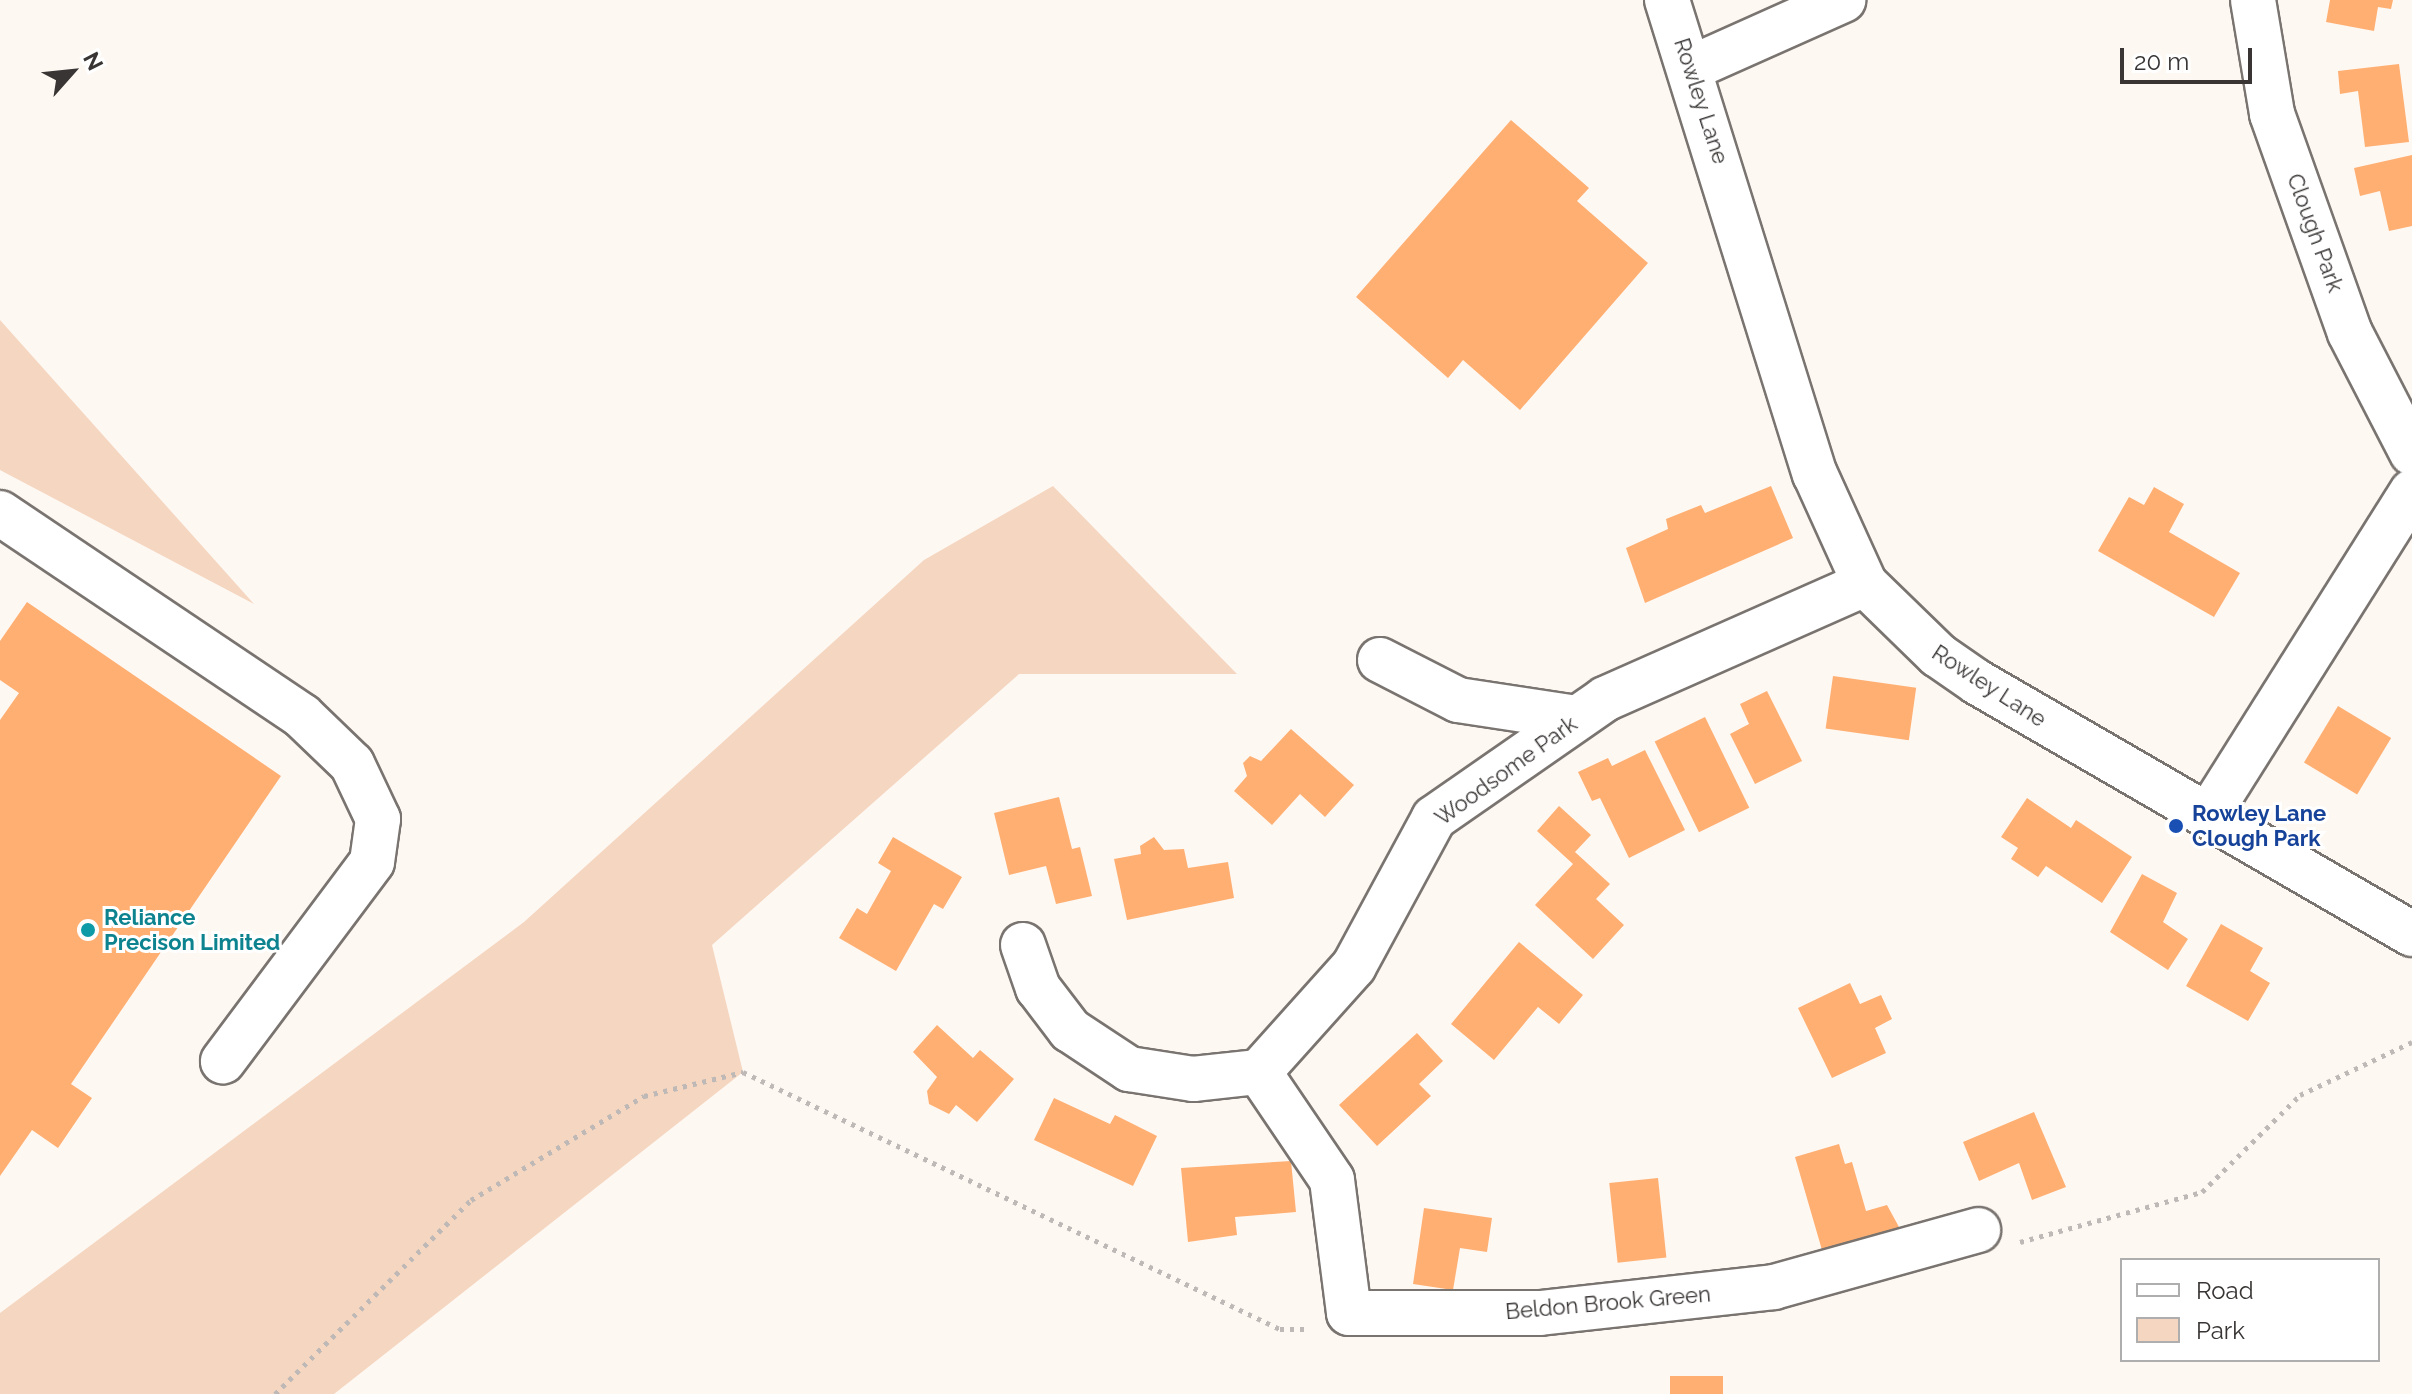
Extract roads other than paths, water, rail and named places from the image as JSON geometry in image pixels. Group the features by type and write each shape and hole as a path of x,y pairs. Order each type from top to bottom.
{"street":[{"name":"Rowley Lane","path":"1667,0 1691,68 1815,474 1865,584 1938,655 1977,682 2412,934"},
{"path":"1691,68 1843,0"},
{"name":"Clough Park","path":"2253,0 2272,114 2350,333 2412,453"},
{"path":"2209,814 2412,492"},
{"path":"0,513 302,716 352,764 378,819 372,862 223,1061"},
{"name":"Woodsome Park","path":"1259,1072 1354,966 1434,818 1605,699 1865,584"},
{"path":"1380,660 1458,700 1577,718"},
{"path":"1023,945 1038,988 1070,1030 1129,1069 1193,1079 1259,1072"},
{"name":"Beldon Brook Green","path":"1259,1072 1332,1180 1349,1313 1540,1313 1774,1287 1978,1230"}],"place":[{"name":"Rowley Lane Clough Park","path":"2176,826"},
{"name":"Reliance Precison Limited","path":"88,930"}]}
